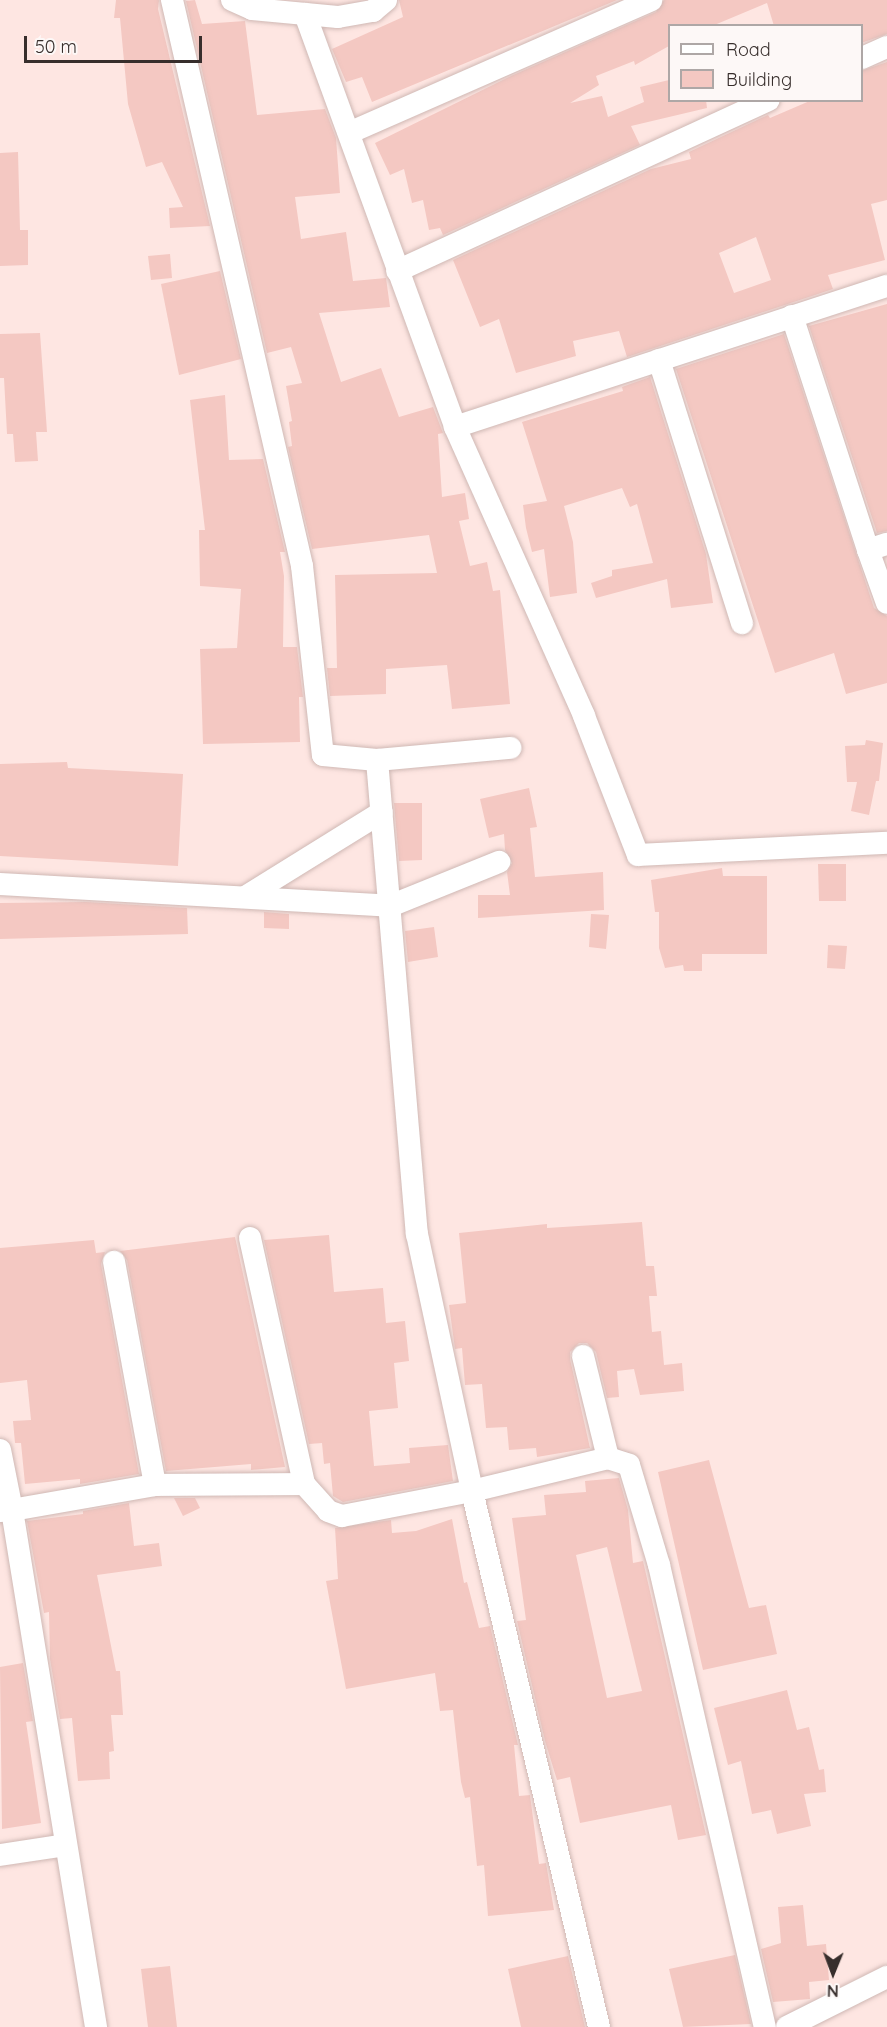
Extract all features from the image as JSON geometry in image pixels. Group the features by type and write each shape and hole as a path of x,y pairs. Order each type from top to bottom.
{"street":[{"path":"172,0 302,566 323,755 377,760 510,748"},
{"path":"351,132 651,0"},
{"path":"245,3 305,14 338,17 373,11 382,2"},
{"path":"305,14 351,132 397,271 455,427 584,716 638,855 887,843"},
{"path":"863,57 887,47"},
{"path":"397,271 765,102"},
{"path":"455,427 887,286"},
{"path":"792,316 878,547 887,603"},
{"path":"659,360 742,623"},
{"path":"377,760 417,1234 472,1491 599,2027"},
{"path":"243,898 382,812"},
{"path":"0,884 390,906 499,862"},
{"path":"250,1238 303,1484 328,1511 342,1516 472,1491 608,1458 629,1465 659,1565 765,2027"},
{"path":"114,1262 155,1485"},
{"path":"583,1356 608,1458"},
{"path":"0,1449 6,1510 96,2027"},
{"path":"6,1510 155,1485 303,1484"},
{"path":"0,1855 65,1845"},
{"path":"787,2027 887,1977"}],"building":[{"path":"116,0 159,0 158,9 210,226 170,228 169,208 183,207 162,162 146,167 128,104 120,18 114,18"},
{"path":"195,0 202,24 245,21 257,115 325,109 336,138 340,193 295,197 301,239 346,232 353,281 386,278 390,307 319,313 341,382 381,368 399,417 433,407 443,433 438,434 442,497 465,493 469,519 459,521 470,566 487,562 493,591 500,590 510,704 452,709 447,665 386,669 386,694 330,696 327,668 337,668 335,575 437,573 429,535 312,549 288,447 292,446 289,422 292,421 286,386 302,383 291,347 267,353 186,1"},
{"path":"399,0 617,0 372,102 362,77 346,82 332,49 403,17"},
{"path":"664,0 887,0 887,34 863,42 863,24 773,24 767,3 717,24 668,24 668,47 635,65 634,61 596,76 599,85 570,103 602,96 608,117 644,102 640,87 668,80 668,102 706,102 707,108 631,126 640,145 443,235 440,228 429,230 423,200 412,203 404,169 390,175 375,143 511,76 656,12"},
{"path":"887,62 887,200 871,204 885,260 828,275 833,289 627,357 619,331 573,341 576,356 516,373 499,319 480,327 453,260 651,169 691,159 689,152 768,115 770,118 807,102 863,102 863,70","holes":["756,237 771,280 734,293 719,253"]},
{"path":"18,152 20,230 28,230 28,265 0,266 0,153"},
{"path":"170,254 172,278 151,280 148,256"},
{"path":"220,271 241,359 179,375 161,284"},
{"path":"887,304 887,531 877,533 809,326"},
{"path":"40,333 47,432 36,432 38,461 15,462 13,434 7,434 4,378 0,378 0,334"},
{"path":"784,334 874,608 887,616 887,683 846,694 834,653 775,673 676,369"},
{"path":"650,377 706,554 713,603 671,608 667,579 596,598 591,583 612,576 612,570 653,563 637,504 630,507 622,488 564,506 573,542 577,593 550,597 544,549 532,552 526,528 523,505 547,501 522,422 623,391 622,387"},
{"path":"225,395 229,460 263,459 285,552 280,552 284,576 283,647 297,647 303,697 299,697 300,742 203,744 200,649 237,648 241,589 200,586 199,530 205,530 190,400"},
{"path":"866,740 883,743 879,781 876,781 869,815 851,811 857,782 847,782 845,746 865,745"},
{"path":"67,762 68,768 183,774 178,866 0,856 0,764"},
{"path":"529,788 537,827 530,828 535,877 603,872 604,910 478,918 478,895 510,895 507,872 512,863 505,850 504,834 489,838 480,799"},
{"path":"394,803 422,803 422,860 399,861"},
{"path":"818,864 846,864 846,901 819,901"},
{"path":"722,868 723,876 767,876 767,954 702,954 702,971 684,971 683,965 665,968 659,948 659,912 655,912 651,880"},
{"path":"86,902 187,908 188,934 0,939 0,903"},
{"path":"264,912 289,914 289,929 264,928"},
{"path":"591,914 609,915 606,949 589,947"},
{"path":"434,927 438,957 408,962 405,931"},
{"path":"828,945 847,946 845,969 827,968"},
{"path":"642,1222 646,1266 654,1266 657,1296 649,1296 652,1332 661,1331 664,1365 682,1363 684,1391 640,1395 634,1369 617,1371 619,1397 607,1398 596,1352 587,1343 579,1343 570,1352 570,1359 590,1448 537,1457 536,1448 509,1450 507,1427 486,1428 482,1384 465,1385 462,1348 455,1349 449,1305 466,1303 459,1233 547,1224 547,1228"},
{"path":"329,1235 334,1292 383,1288 386,1323 405,1321 409,1361 394,1363 398,1408 369,1411 374,1466 410,1463 409,1448 448,1445 453,1481 343,1502 333,1496 330,1463 324,1464 322,1443 309,1444 264,1240"},
{"path":"235,1237 285,1467 251,1470 251,1464 166,1471 127,1260 120,1251"},
{"path":"94,1240 96,1253 105,1252 101,1264 139,1474 80,1484 80,1479 25,1484 21,1443 15,1443 13,1421 31,1420 27,1380 0,1383 0,1248"},
{"path":"709,1460 749,1608 766,1605 777,1654 703,1670 658,1472"},
{"path":"619,1478 628,1510 633,1563 643,1561 706,1835 678,1840 671,1805 580,1823 570,1777 557,1780 545,1741 517,1621 526,1620 512,1518 546,1515 544,1495 586,1492 585,1481","holes":["607,1547 642,1691 607,1698 576,1555"]},
{"path":"174,1498 195,1498 200,1508 183,1516"},
{"path":"129,1503 134,1546 159,1543 162,1566 97,1575 116,1671 120,1671 123,1715 111,1715 114,1751 109,1752 110,1779 78,1781 72,1718 60,1719 50,1659 49,1612 44,1613 27,1521 83,1514 83,1511"},
{"path":"452,1519 464,1583 467,1582 479,1628 490,1626 518,1745 514,1745 519,1796 530,1795 539,1864 546,1863 554,1910 488,1916 484,1865 477,1866 470,1797 465,1798 461,1782 453,1710 440,1711 435,1673 346,1689 326,1581 338,1579 335,1528 391,1520 392,1533 416,1531"},
{"path":"23,1663 33,1721 26,1722 41,1823 2,1829 0,1667"},
{"path":"787,1690 797,1730 809,1727 819,1770 824,1769 826,1792 804,1794 811,1826 777,1834 771,1810 752,1814 741,1761 728,1765 714,1708"},
{"path":"803,1905 807,1946 826,1944 829,1980 809,1982 810,1999 773,2002 761,1949 781,1943 778,1907"},
{"path":"735,1955 751,2024 683,2027 669,1969"},
{"path":"568,1956 585,2027 521,2027 508,1969"},
{"path":"170,1966 177,2027 148,2027 141,1969"}]}
